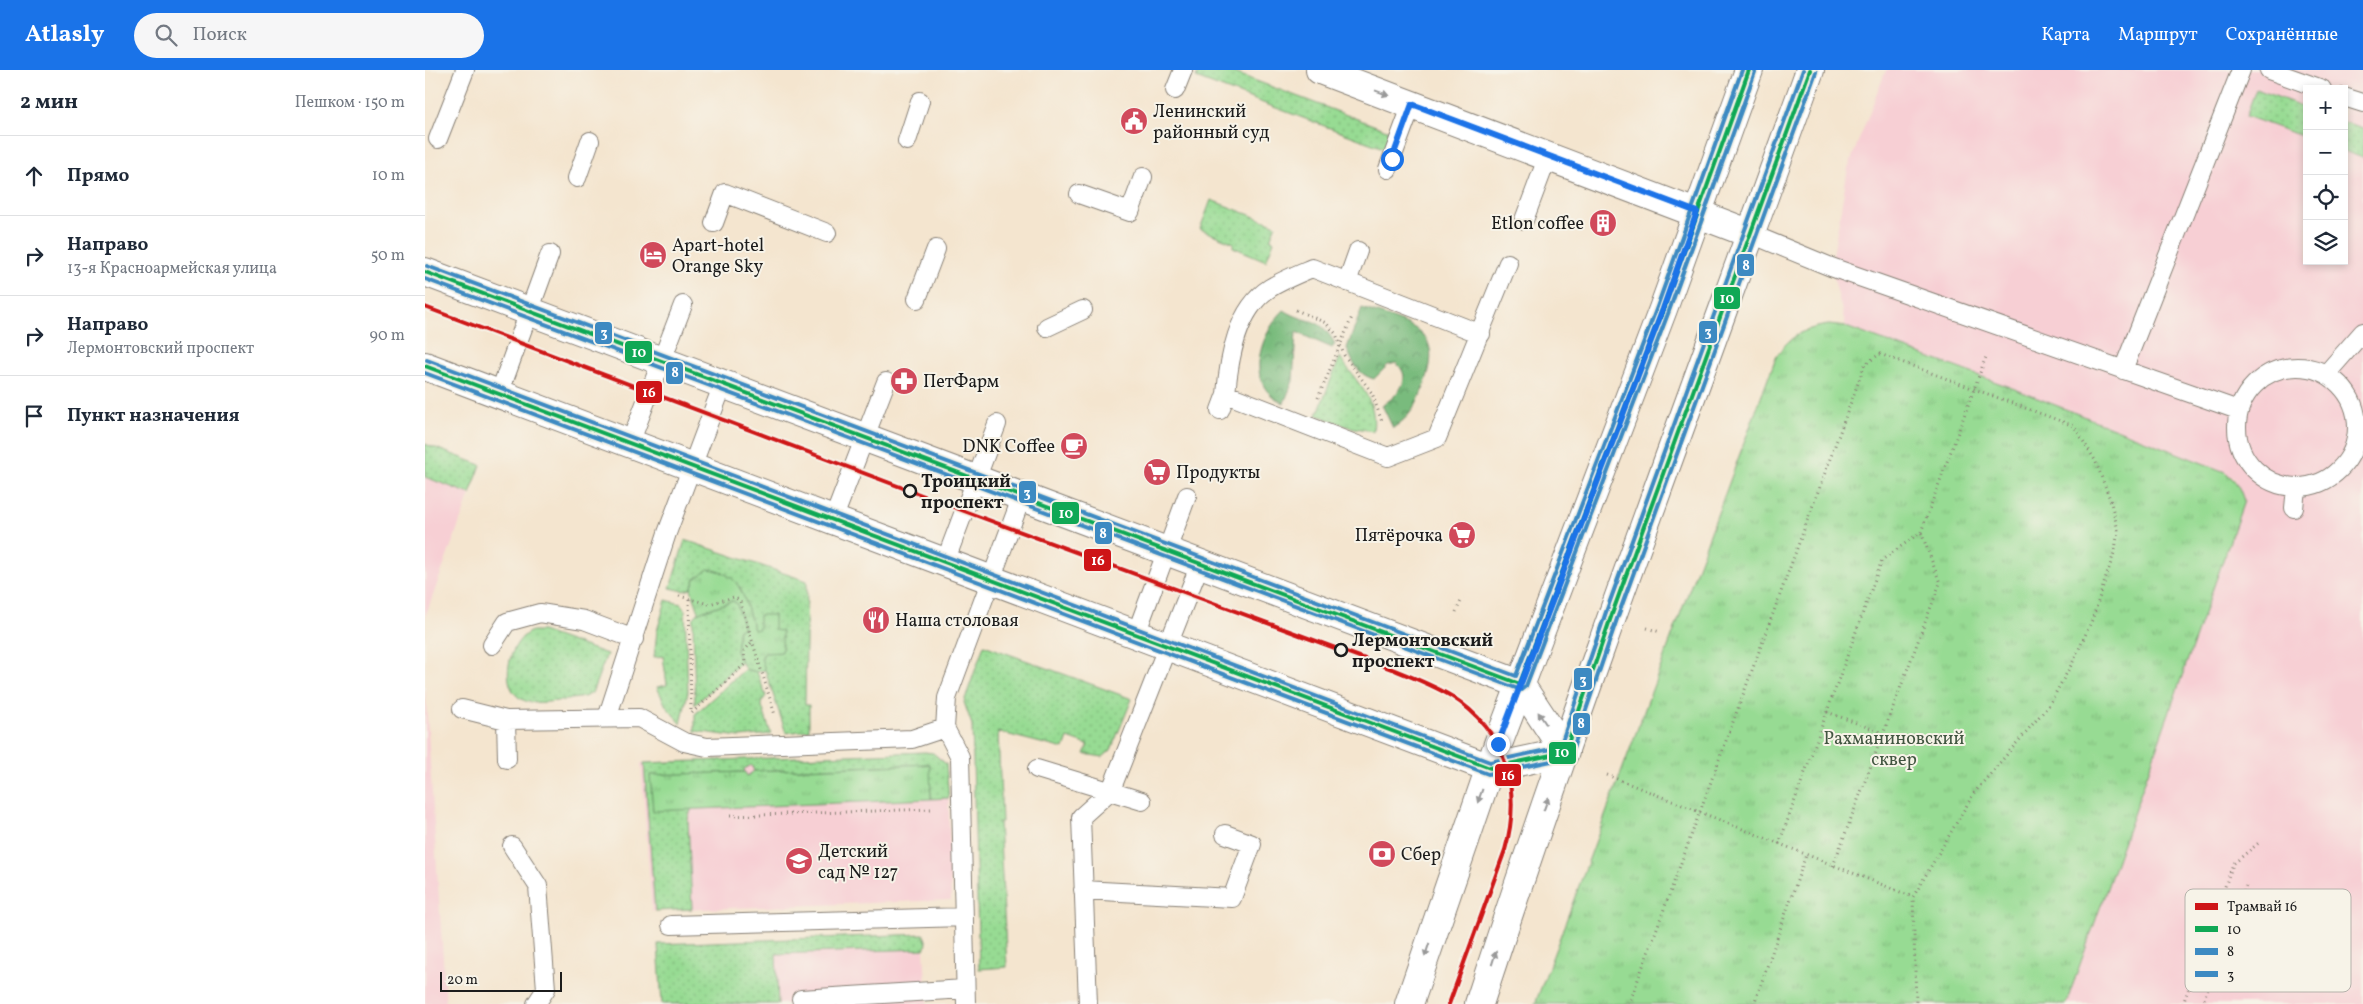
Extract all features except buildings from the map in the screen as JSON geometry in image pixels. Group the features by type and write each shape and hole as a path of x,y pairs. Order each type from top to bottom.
{"main road":[{"path":"1321,70 1751,234"},
{"path":"1409,1004 1520,684 1663,309 1749,70"},
{"path":"1479,1004 1529,851 1615,606 1810,70"},
{"path":"425,272 1520,684 1565,752"},
{"path":"425,366 1490,768 1565,752"}],"lane":[{"path":"438,139 465,70"},
{"path":"1175,90 1183,70"},
{"path":"2123,370 2241,70"},
{"path":"2269,70 2311,85"},
{"path":"2348,98 2363,103"},
{"path":"907,141 920,101"},
{"path":"1389,169 1412,104"},
{"path":"577,178 590,141"},
{"path":"1524,220 1547,156"},
{"path":"1079,194 1130,212 1143,177"},
{"path":"713,223 725,193 827,233"},
{"path":"1751,234 1831,268 2238,410"},
{"path":"917,299 936,249"},
{"path":"1347,282 1358,251"},
{"path":"499,394 550,254"},
{"path":"1481,334 1312,268 1269,288 1249,309 1229,358 1223,402 1306,426 1388,457 1437,438 1481,334 1508,263"},
{"path":"631,444 683,304"},
{"path":"1047,327 1083,310"},
{"path":"2326,374 2363,332"},
{"path":"2300,366 2326,374 2343,388 2354,407 2358,429 2358,453 2340,471 2320,483 2297,488 2269,481 2248,463 2237,438 2238,410 2251,386 2273,371 2300,366"},
{"path":"833,520 886,382"},
{"path":"607,718 691,467 723,384"},
{"path":"945,562 997,424"},
{"path":"2294,508 2297,488"},
{"path":"801,999 965,996 960,757 945,728 947,698 1022,496"},
{"path":"1136,634 1187,496"},
{"path":"1088,1004 1081,817 1111,790 1200,564"},
{"path":"492,645 507,622 540,613 584,620 634,639"},
{"path":"462,709 506,720 639,718 684,742 707,747 912,739 945,728"},
{"path":"506,720 507,759"},
{"path":"1037,769 1142,801"},
{"path":"1083,890 1232,898 1252,844 1225,834"},
{"path":"512,846 538,886 546,989 536,1004"},
{"path":"671,925 964,917"}],"path":[{"path":"1269,288 1289,306 1327,323 1336,334 1355,372 1372,393 1381,420 1388,457"},
{"path":"1306,426 1364,288"},
{"path":"1629,1004 1865,364 1880,354 2074,426 2095,460 2110,499 2119,530 2115,550 2092,620 2074,660 2049,705 1974,793 1913,897 1916,1004"},
{"path":"1779,844 1882,560 1921,532 1979,376"},
{"path":"1833,866 1940,583 1921,532"},
{"path":"650,588 709,604 733,597 740,601 751,643 756,650 784,744"},
{"path":"684,742 691,713 689,599"},
{"path":"1456,612 1461,601"},
{"path":"1647,628 1660,632"},
{"path":"691,713 745,664 744,651 751,643"},
{"path":"1827,712 1883,733"},
{"path":"1607,775 1913,897"},
{"path":"730,816 962,808"},
{"path":"2224,889 2233,864 2261,840"},
{"path":"1754,1004 1806,855"},
{"path":"2244,889 2247,882"},
{"path":"2183,1004 2187,992"},
{"path":"2202,1004 2206,992"}],"shaded area":[{"path":"1886,70 2363,70 2363,1004 2066,1004 2244,501 2235,479 2225,472 2007,386 1846,327 1831,267 1848,168"},
{"path":"425,477 470,494 425,617"},
{"path":"425,684 430,762 446,1004 425,1004"},
{"name":"Детский сад № 127","path":"925,752 940,757 946,764 948,775 951,900 652,911 641,763"},
{"path":"924,949 927,1004 778,1004 776,954"}],"green space":[{"path":"1199,70 1227,70 1392,132 1386,149 1196,78"},
{"path":"2256,89 2303,107 2303,137 2246,116"},
{"path":"2348,123 2363,128 2363,158 2348,152"},
{"path":"1211,200 1276,225 1270,239 1274,241 1266,261 1233,247 1234,243 1200,229"},
{"path":"1362,308 1407,324 1419,331 1426,340 1430,351 1430,366 1419,399 1408,415 1393,428 1382,405 1393,397 1402,386 1404,375 1401,369 1396,363 1388,365 1374,379 1368,377 1356,367 1347,348"},
{"path":"1284,310 1318,324 1329,334 1335,344 1332,348 1296,332 1293,381 1284,403 1271,395 1263,385 1259,373 1259,360 1262,346 1268,333 1275,320"},
{"name":"Рахманиновский сквер","path":"1829,325 1846,327 2007,386 2225,472 2235,481 2244,501 2066,1004 1535,1004 1776,357 1786,344 1798,334 1812,328"},
{"path":"1340,357 1369,400 1374,419 1373,431 1349,427 1317,415"},
{"path":"425,444 481,465 470,494 425,477"},
{"path":"685,540 807,581 805,705 809,705 809,730 786,733 761,658 782,631 754,630 740,587 695,579 691,589 684,591 670,588"},
{"path":"708,569 729,576 736,582 745,599 754,630 759,629 759,615 774,615 774,630 782,631 782,652 764,653 761,658 765,670 757,672 745,669 736,651 739,629 744,628 737,604 733,601 699,612 691,589 695,579"},
{"path":"666,600 681,604 685,610 688,692 681,724 666,706 657,687 667,685 663,656 654,657 657,631"},
{"path":"733,601 737,604 744,628 739,629 736,651 741,662 695,705 693,619 699,612"},
{"path":"532,631 542,631 607,654 592,693 584,697 553,702 528,702 515,694 510,685 508,675 509,664 517,643"},
{"path":"984,645 1132,699 1111,750 1103,757 1084,754 1088,745 1068,738 1064,749 998,732 1002,822 999,822 1007,967 979,969 972,725 964,702"},
{"path":"745,669 757,672 766,696 761,703 771,734 740,737 695,731 695,714"},
{"path":"933,753 946,764 949,798 931,799 929,764 754,771 751,765 744,769 745,772 715,773 699,788 688,819 692,909 655,911 644,763"},
{"path":"930,764 931,799 653,811 650,775 745,772 747,776 754,771"},
{"path":"924,934 927,944 924,949 776,954 778,1004 662,1004 658,944"}],"tram line":[{"name":"16","path":"425,307 964,511 1392,669 1451,696 1470,710 1485,726 1497,744 1510,784 1512,806 1505,850 1449,1004"}],"transit line":[{"name":"3","path":"427,266 1516,676 1657,307 1742,70"},
{"name":"10","path":"425,272 1520,684 1663,309 1749,70"},
{"name":"3","path":"427,360 1490,762 1560,747 1606,612 1803,70"},
{"name":"10","path":"425,366 1490,768 1565,752 1612,614 1810,70"},
{"name":"8","path":"425,279 1521,690 1526,686 1669,311 1755,72"},
{"name":"8","path":"425,373 1488,774 1566,758 1571,754 1618,616 1816,72"}],"place":[{"name":"Ленинский районный суд","path":"1134,121"},
{"name":"Etlon coffee","path":"1603,223"},
{"name":"Apart-hotel Orange Sky","path":"653,255"},
{"name":"ПетФарм","path":"904,381"},
{"name":"DNK Coffee","path":"1074,446"},
{"name":"Продукты","path":"1157,472"},
{"name":"Троицкий проспект","path":"910,491"},
{"name":"Пятёрочка","path":"1462,535"},
{"name":"Наша столовая","path":"876,620"},
{"name":"Лермонтовский проспект","path":"1341,650"},
{"name":"Сбер","path":"1382,854"},
{"name":"Детский сад № 127","path":"799,861"}],"route":[{"path":"1392,159 1412,104 1697,212 1663,309 1498,744"}]}
